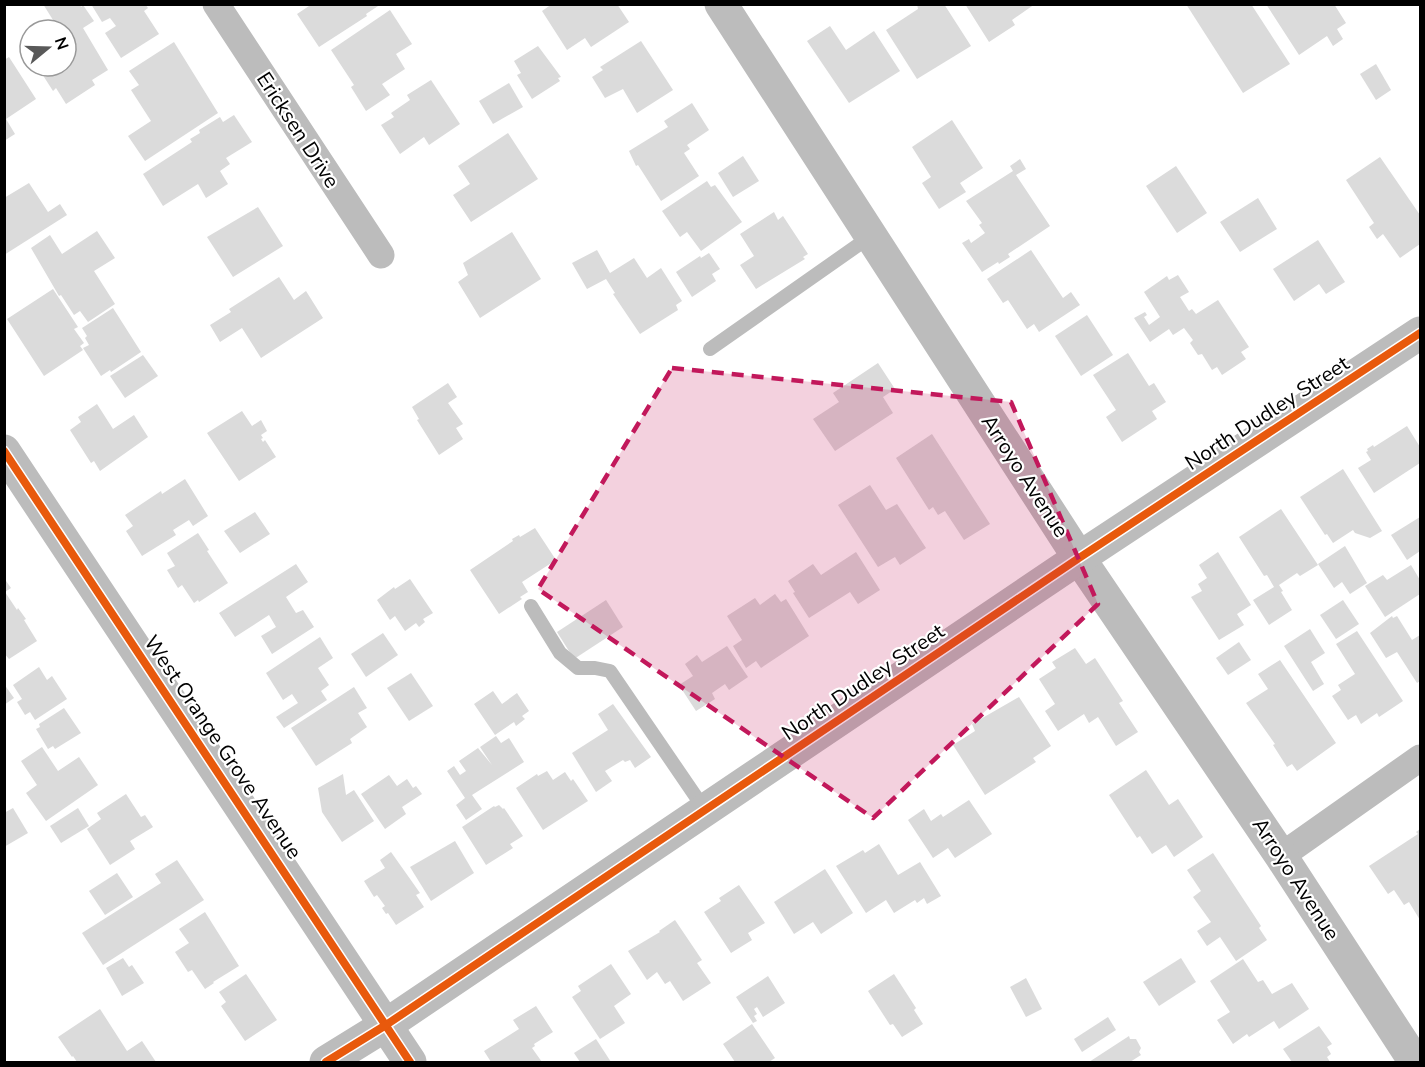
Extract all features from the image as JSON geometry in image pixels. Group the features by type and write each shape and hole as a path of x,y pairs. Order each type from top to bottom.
{"street":[{"name":"Ericksen Drive","path":"216,4 381,255"},
{"name":"Arroyo Avenue","path":"732,8 871,236 1079,558 1281,856 1415,1062"},
{"name":"North Dudley Street","path":"326,1062 386,1025 1079,558 1420,333"},
{"name":"West Orange Grove Avenue","path":"4,451 411,1062"},
{"path":"1281,856 1420,758"}],"lane":[{"path":"710,348 871,236"},
{"path":"531,606 560,653 578,668 610,671 705,810"}],"highlighted area":[{"path":"672,368 1011,402 1098,604 873,818 538,589"}],"building":[{"path":"43,4 80,4 81,7 83,5 94,21 83,28 108,70 92,80 95,85 66,104 56,88 53,91 45,78 78,78 78,18 52,18"},
{"path":"91,4 145,4 148,8 144,11 159,34 121,58 105,33 116,26 110,18 102,22"},
{"path":"312,4 381,4 366,14 367,16 319,47 297,14"},
{"path":"552,4 617,4 629,22 591,47 585,38 567,50 542,11"},
{"path":"917,4 944,4 971,46 917,79 886,30 918,9"},
{"path":"965,4 1035,4 1012,20 1015,25 989,42"},
{"path":"1186,4 1251,4 1290,64 1243,93"},
{"path":"1266,4 1334,4 1346,23 1337,29 1343,39 1333,46 1327,36 1299,55"},
{"path":"390,10 412,44 396,54 405,69 382,84 390,95 366,111 351,87 354,85 331,50"},
{"path":"830,26 846,50 874,31 900,71 849,103 807,41"},
{"path":"641,41 673,90 637,113 623,89 605,98 592,77 603,70 600,67"},
{"path":"174,42 218,113 145,161 128,136 151,121 131,90 139,85 129,71"},
{"path":"538,46 561,77 558,78 560,81 532,99 517,75 521,73 514,61"},
{"path":"9,57 18,71 18,78 22,78 36,99 6,119 15,134 4,141 4,60"},
{"path":"1376,64 1391,90 1376,100 1360,74"},
{"path":"431,80 460,124 429,145 424,137 400,154 381,125 394,117 391,113 410,100 407,95"},
{"path":"509,83 523,107 493,124 479,101"},
{"path":"692,103 709,130 687,145 690,149 684,153 699,176 661,201 638,165 636,166 629,151 668,127 664,121"},
{"path":"234,115 252,142 226,158 230,164 220,171 228,184 206,198 198,184 163,206 143,174 192,142 190,139 200,133 199,130 220,117 223,122"},
{"path":"952,120 983,168 960,183 966,192 939,209 922,183 931,177 912,147"},
{"path":"508,133 538,179 471,222 453,195 470,184 458,166"},
{"path":"743,156 759,181 733,197 718,173"},
{"path":"1380,157 1420,215 1420,244 1400,258 1383,234 1377,239 1369,227 1374,223 1346,180"},
{"path":"1020,159 1026,169 1016,175 1050,226 1008,254 1010,257 982,272 962,243 969,239 971,243 985,233 979,225 982,223 966,201 1013,171 1010,166"},
{"path":"1176,166 1207,213 1177,233 1146,186"},
{"path":"707,181 711,187 715,185 742,222 701,251 687,232 680,237 662,211"},
{"path":"29,183 48,212 60,204 67,215 4,255 4,198"},
{"path":"1258,198 1277,229 1240,252 1220,222"},
{"path":"258,207 283,246 233,277 207,237"},
{"path":"774,212 778,220 783,216 808,254 803,257 805,259 756,289 740,265 754,256 740,234"},
{"path":"97,231 115,258 94,271 115,304 88,322 80,311 74,315 61,295 59,296 31,248 50,235 62,254"},
{"path":"512,232 541,279 480,318 458,282 468,275 463,263"},
{"path":"1318,240 1345,282 1326,294 1319,284 1294,301 1273,269"},
{"path":"597,250 610,273 634,258 647,278 661,268 682,301 676,305 678,310 640,334 613,294 615,293 606,279 587,289 572,263"},
{"path":"1031,250 1063,298 1071,292 1080,305 1039,332 1034,324 1027,329 1008,300 1003,303 987,279"},
{"path":"709,253 720,269 712,274 716,281 692,297 676,272 700,256 701,258"},
{"path":"1178,275 1189,292 1180,297 1189,311 1192,309 1196,314 1218,300 1249,347 1241,352 1246,359 1222,375 1217,367 1212,370 1202,354 1198,355 1190,343 1193,340 1184,328 1173,335 1169,329 1150,342 1134,318 1145,312 1147,315 1144,317 1149,325 1160,317 1144,292 1167,276 1169,280"},
{"path":"279,277 294,300 306,291 323,318 261,358 242,328 220,342 210,325 231,312 229,309"},
{"path":"53,289 78,327 74,329 84,343 80,346 83,350 44,376 7,319"},
{"path":"113,308 141,352 101,376 83,348 89,345 82,328"},
{"path":"1087,315 1113,355 1081,376 1055,336"},
{"path":"1128,353 1149,386 1154,383 1166,402 1152,411 1157,419 1122,442 1106,417 1116,410 1093,375"},
{"path":"143,355 158,376 125,398 110,376"},
{"path":"878,363 895,389 883,397 893,413 835,451 813,419 839,402 833,393"},
{"path":"448,383 457,397 448,403 463,424 456,428 463,439 439,455 417,420 419,419 412,407"},
{"path":"97,404 113,429 134,415 148,437 100,471 94,461 91,463 70,430 81,422 78,417"},
{"path":"242,411 252,426 261,420 267,431 261,435 263,438 261,439 263,442 265,440 276,457 239,481 207,433"},
{"path":"1407,426 1420,447 1420,463 1374,493 1358,468 1371,460 1366,452 1367,449"},
{"path":"932,434 990,524 964,540 945,511 938,515 933,507 929,510 896,458"},
{"path":"1343,469 1382,531 1370,538 1355,533 1353,530 1333,543 1327,534 1325,535 1300,497"},
{"path":"185,479 208,516 193,526 189,520 173,530 176,535 142,556 126,531 133,526 125,515 161,491 162,494"},
{"path":"870,485 886,510 897,504 926,548 900,565 895,557 878,567 838,505"},
{"path":"1281,509 1318,565 1300,576 1297,573 1279,585 1292,610 1269,625 1253,600 1274,587 1267,575 1264,576 1239,537"},
{"path":"255,512 270,534 240,553 224,531"},
{"path":"1420,517 1420,551 1407,560 1391,535"},
{"path":"535,528 556,560 522,582 528,592 520,597 522,599 499,614 470,570 513,541 512,539"},
{"path":"198,533 228,583 194,603 182,585 178,588 167,570 175,566 167,553"},
{"path":"1345,546 1367,583 1350,594 1342,582 1334,588 1318,564"},
{"path":"856,552 880,590 858,604 850,592 809,618 788,581 813,564 821,575"},
{"path":"1218,552 1251,605 1237,614 1244,625 1219,640 1191,597 1202,591 1198,584 1207,578 1199,565"},
{"path":"296,564 308,582 286,597 296,613 303,610 314,627 272,654 261,636 276,627 269,615 235,637 219,613"},
{"path":"1411,565 1420,580 1420,594 1385,617 1365,586 1383,575 1387,580"},
{"path":"4,578 11,588 5,592 26,619 24,620 37,641 9,659 4,653"},
{"path":"410,579 433,613 423,619 425,622 419,627 416,623 405,631 395,616 390,620 377,600 394,587 395,589"},
{"path":"775,594 781,602 786,599 809,636 761,668 756,661 746,668 733,646 742,640 727,616 755,598 760,605"},
{"path":"606,600 623,627 574,659 557,632"},
{"path":"1343,600 1359,624 1336,639 1320,615"},
{"path":"1392,616 1393,618 1397,616 1412,640 1420,635 1420,681 1417,683 1397,652 1386,658 1370,633"},
{"path":"1310,629 1325,653 1311,662 1324,684 1313,691 1284,646"},
{"path":"1357,631 1403,701 1379,717 1377,713 1361,724 1356,715 1348,720 1332,696 1341,690 1338,685 1355,674 1336,644"},
{"path":"383,633 398,655 366,677 351,654"},
{"path":"320,637 333,658 318,668 329,685 321,691 327,700 284,728 276,717 298,703 292,694 283,700 266,673"},
{"path":"1239,642 1251,660 1228,675 1216,658"},
{"path":"727,646 748,677 729,690 725,684 712,693 715,699 696,711 679,685 693,676 685,664 697,655 702,662"},
{"path":"1075,648 1086,664 1095,658 1123,701 1119,703 1138,732 1116,746 1098,717 1089,723 1084,714 1058,731 1045,711 1055,704 1039,679 1056,668 1052,662"},
{"path":"1280,660 1336,743 1297,771 1292,764 1287,767 1273,745 1275,744 1246,703 1268,689 1258,674"},
{"path":"39,667 47,680 52,676 67,699 35,720 30,712 25,715 17,702 22,699 13,685"},
{"path":"411,673 433,706 409,721 387,688"},
{"path":"4,684 14,698 4,705"},
{"path":"354,687 367,708 358,713 367,727 350,739 352,743 316,766 291,728"},
{"path":"493,691 502,704 517,693 529,711 522,716 525,719 516,726 514,722 495,735 474,704"},
{"path":"1019,697 1051,746 1033,758 1036,762 985,795 953,745 975,731 972,724"},
{"path":"613,704 651,757 635,768 630,760 625,762 623,760 605,771 612,781 596,792 572,753 608,730 598,714"},
{"path":"64,708 81,733 55,749 53,746 48,749 36,729 40,727 39,724"},
{"path":"496,736 501,743 509,738 524,762 472,795 482,809 466,820 456,805 465,798 447,771 454,766 460,775 466,771 459,761 478,748 492,765 480,747"},
{"path":"42,747 58,771 79,757 98,785 46,821 26,793 37,785 21,761"},
{"path":"1146,770 1169,805 1178,799 1203,837 1174,857 1166,845 1152,854 1140,836 1137,838 1109,795"},
{"path":"547,771 553,780 565,772 571,781 573,779 588,801 543,830 516,788 537,774 538,776"},
{"path":"343,774 346,795 354,790 374,821 342,842 322,812 318,788"},
{"path":"389,775 397,786 407,779 413,788 416,786 422,794 402,807 406,814 385,829 361,794"},
{"path":"126,794 141,817 145,815 153,827 130,841 135,849 110,865 87,829 101,819 97,813"},
{"path":"969,800 992,834 955,858 948,848 933,858 908,820 924,809 931,821 941,814 943,817"},
{"path":"499,805 504,808 523,836 510,844 513,848 486,865 462,827"},
{"path":"13,808 28,833 4,847 4,813"},
{"path":"78,808 89,826 61,843 50,826"},
{"path":"1420,829 1420,920 1409,902 1404,905 1394,890 1388,894 1369,866 1418,834 1416,832"},
{"path":"455,841 474,873 431,901 410,867"},
{"path":"879,844 898,875 920,862 941,896 927,904 924,898 917,903 915,900 894,913 886,900 866,913 836,866 863,850 865,853"},
{"path":"391,852 420,893 416,895 424,907 396,925 382,908 385,906 377,895 374,897 364,881 385,868 380,860"},
{"path":"1213,853 1261,926 1259,928 1267,940 1236,961 1220,937 1207,946 1197,931 1211,922 1193,897 1201,891 1187,870"},
{"path":"177,860 204,900 103,965 82,933 161,883 155,874"},
{"path":"825,869 853,913 821,934 813,922 794,934 774,902"},
{"path":"117,873 133,897 105,915 89,891"},
{"path":"739,885 765,923 748,933 752,940 731,953 704,912 721,901 719,898"},
{"path":"205,912 239,966 205,989 192,970 188,972 175,952 189,943 179,929"},
{"path":"675,920 702,960 697,963 711,983 683,1001 670,981 665,984 657,972 647,980 628,951"},
{"path":"123,958 129,967 132,965 144,983 122,996 106,968"},
{"path":"1181,958 1196,982 1159,1006 1143,982"},
{"path":"1243,959 1258,982 1263,980 1272,994 1292,983 1309,1009 1279,1029 1274,1021 1249,1037 1247,1034 1233,1044 1217,1020 1230,1012 1210,981"},
{"path":"611,964 631,994 614,1006 625,1023 600,1039 572,997 581,991 578,986"},
{"path":"246,974 277,1020 245,1041 221,1006 226,1002 219,992"},
{"path":"894,974 916,1008 914,1010 923,1024 902,1037 893,1024 890,1025 868,991"},
{"path":"768,976 785,1003 763,1017 757,1007 754,1009 757,1014 754,1016 757,1021 753,1023 736,997"},
{"path":"1026,978 1042,1009 1026,1017 1010,987"},
{"path":"536,1006 553,1032 534,1044 532,1048 542,1062 491,1062 484,1051 519,1029 513,1020"},
{"path":"100,1009 127,1051 142,1041 156,1062 77,1062 58,1037"},
{"path":"1108,1017 1116,1030 1082,1052 1074,1039"},
{"path":"752,1024 775,1058 769,1062 735,1062 723,1044"},
{"path":"1319,1026 1332,1044 1327,1047 1331,1054 1327,1057 1330,1062 1292,1062 1283,1049"},
{"path":"1129,1036 1130,1039 1136,1039 1141,1048 1139,1052 1141,1055 1130,1062 1089,1062"},
{"path":"596,1039 611,1062 580,1062 574,1053"}],"cycle path":[{"path":"326,1062 386,1025 1079,558 1420,333"},
{"path":"4,451 410,1062"}]}
